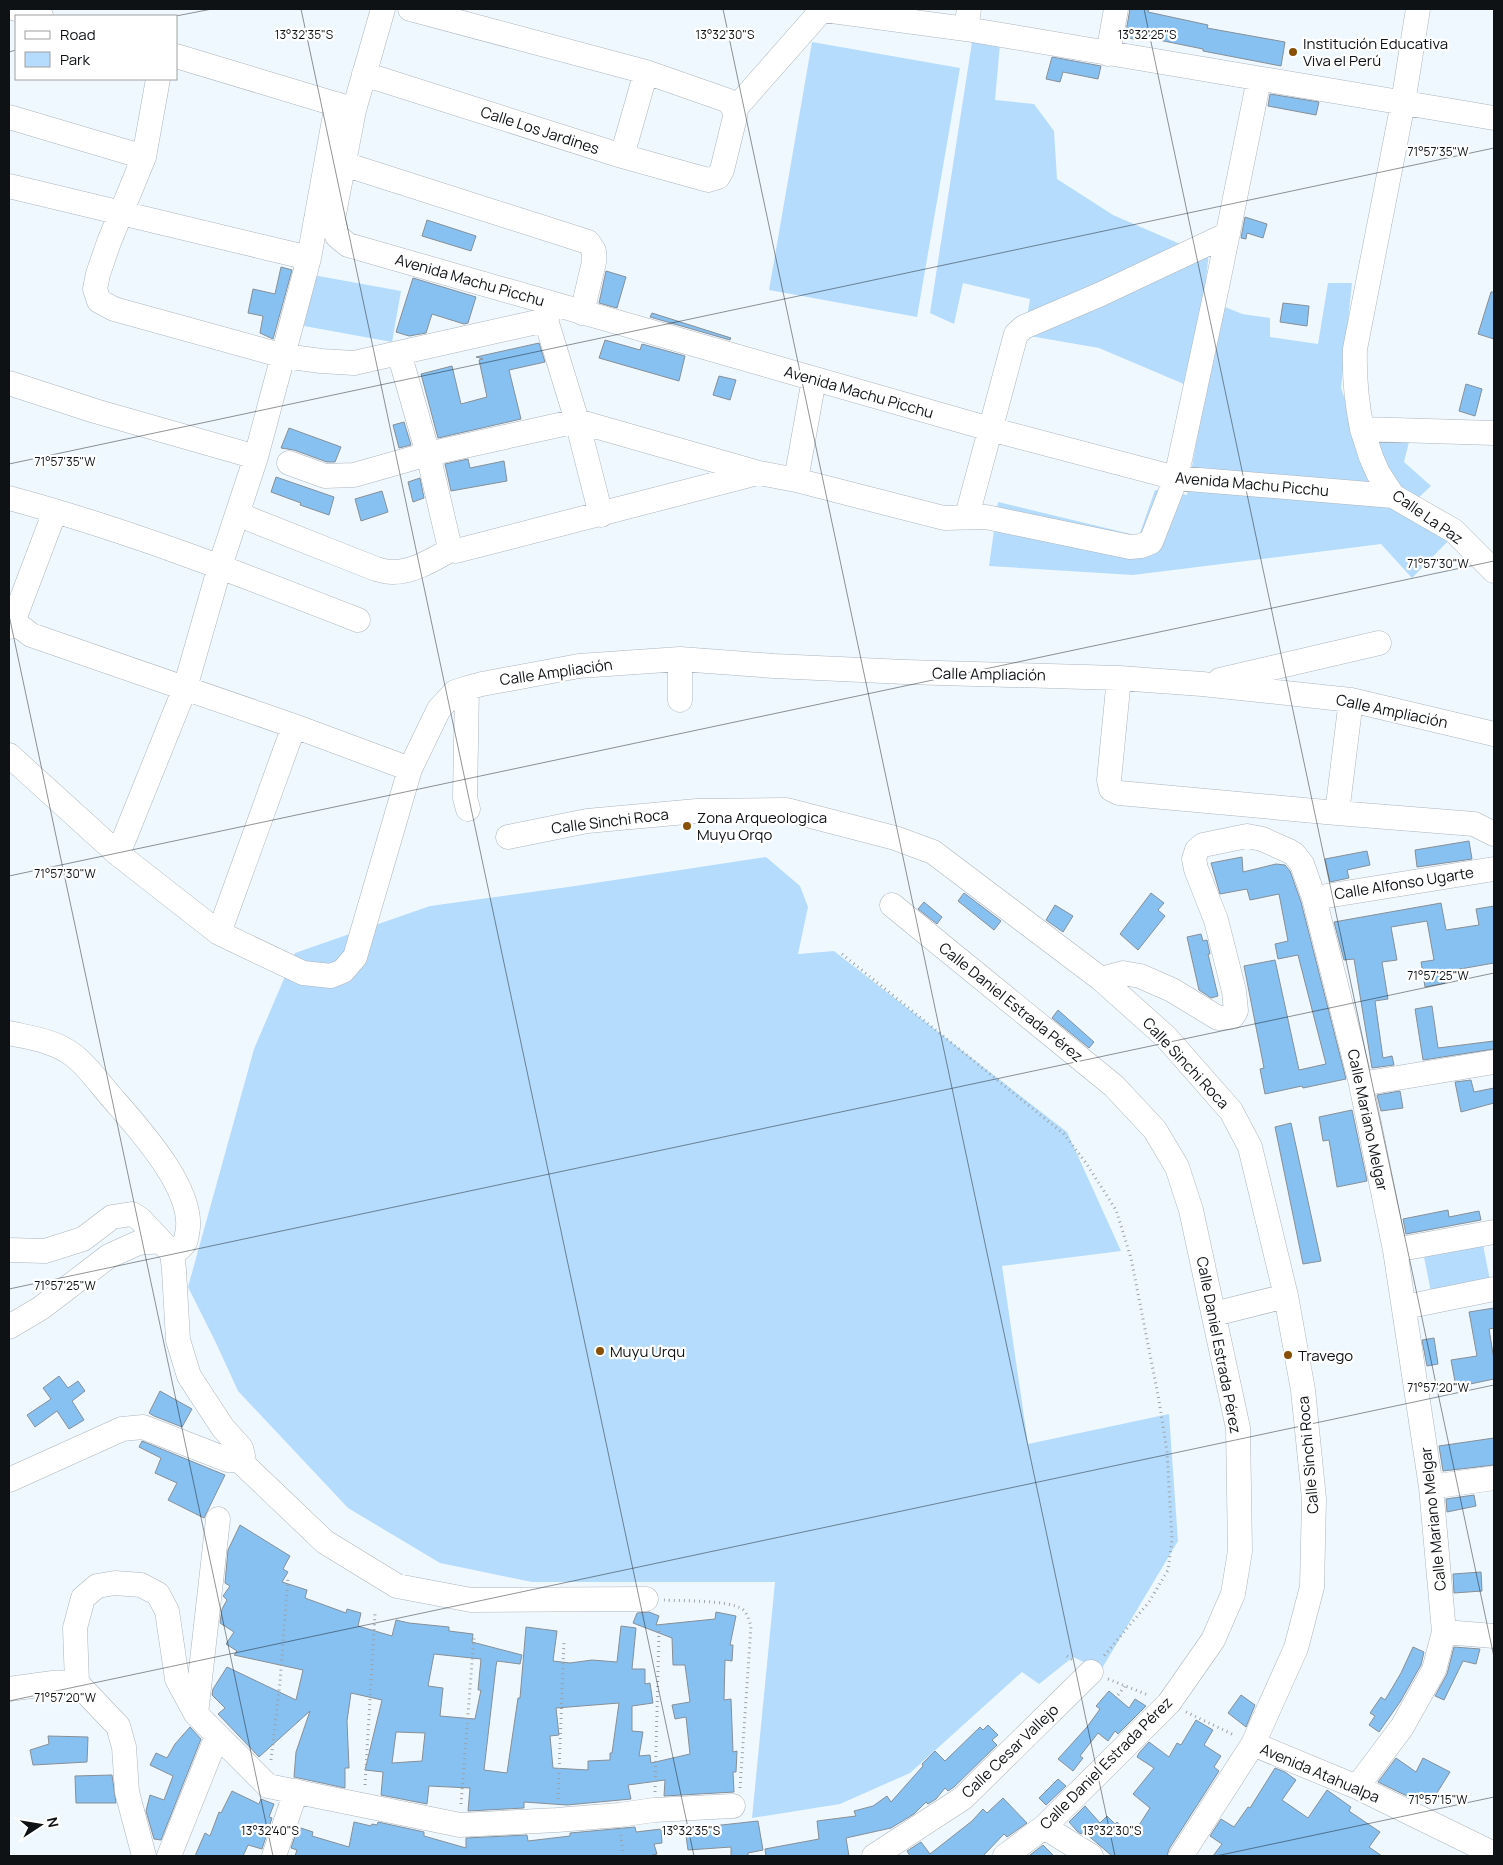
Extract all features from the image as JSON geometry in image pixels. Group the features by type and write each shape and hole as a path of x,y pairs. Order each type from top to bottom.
{"street":[{"path":"16,9 37,15"},
{"path":"118,854 185,688 220,566 256,457 284,356 345,107 364,74 383,9"},
{"path":"410,9 646,72 729,101 734,110 820,9 967,19 1108,54 1494,118"},
{"path":"1108,54 1116,9"},
{"name":"Calle La Paz","path":"1418,9 1403,103 1355,348 1354,378 1362,429 1371,457 1378,474 1393,496 1454,531 1494,571"},
{"path":"178,57 345,107"},
{"path":"622,156 646,72"},
{"name":"Calle Los Jardines","path":"364,74 622,156 708,180 718,177 722,170 735,117 734,110"},
{"path":"289,463 325,476 354,475 428,454 577,421 759,473 796,480 944,518 986,517 1130,547 1142,546 1151,542 1176,478 1259,79"},
{"path":"158,80 144,157 110,242 95,289 99,301 114,309 284,356 354,363 400,353 549,312 601,515"},
{"path":"345,107 344,164 588,242 594,251 594,262 582,313"},
{"path":"9,117 144,157"},
{"name":"Avenida Machu Picchu","path":"344,164 333,219 337,236 348,245 549,312 582,313 990,429 1176,478 1393,496"},
{"path":"9,186 309,258"},
{"path":"967,516 1016,334 1024,327 1101,294 1228,234"},
{"path":"400,353 452,549 456,552 759,473"},
{"path":"796,480 814,379"},
{"path":"9,383 95,411 256,457"},
{"path":"1362,429 1494,433"},
{"path":"9,498 55,511 220,566 358,620"},
{"path":"55,511 10,622 31,635 294,726 410,769"},
{"path":"237,514 376,569 391,572 405,570 452,549"},
{"path":"1202,684 1379,643"},
{"path":"680,659 680,700"},
{"name":"Calle Ampliación","path":"475,686 579,666 680,659 774,666 905,672 1007,673 1118,678 1202,684 1351,700 1494,734"},
{"path":"1118,678 1109,780 1110,789 1119,793 1474,824 1494,834"},
{"path":"9,755 118,854 218,933 303,973 331,976 343,971 355,956 410,769 439,709 454,692 475,686 465,798 468,809"},
{"path":"1337,813 1351,700"},
{"path":"218,933 294,726"},
{"name":"Calle Sinchi Roca","path":"508,837 588,821 697,811 788,810 895,838 933,852 1101,979 1166,1037 1231,1111 1250,1147 1286,1296 1303,1390 1314,1499 1312,1587 1296,1648 1253,1744 1181,1856"},
{"name":"Calle Mariano Melgar","path":"1101,979 1124,973 1140,976 1164,986 1218,1018 1232,1017 1236,1011 1234,991 1216,920 1196,869 1194,859 1197,850 1203,845 1248,836 1262,839 1289,851 1302,864 1314,898 1362,1084 1395,1250 1431,1487 1444,1632 1434,1670 1402,1727 1357,1787"},
{"name":"Calle Alfonso Ugarte","path":"1314,898 1494,869"},
{"name":"Calle Daniel Estrada Pérez","path":"892,905 1114,1086 1155,1130 1177,1167 1191,1210 1238,1428 1240,1551 1233,1594 1213,1640 1169,1703 1044,1827 1005,1856"},
{"path":"9,1033 51,1043 73,1055 162,1158 178,1186 188,1212 186,1242 181,1248 138,1244 109,1256 41,1308 9,1327"},
{"path":"1362,1084 1494,1062"},
{"path":"9,1250 45,1251 83,1239 112,1217 132,1214 140,1219 166,1247 174,1270 178,1340 188,1376 223,1428 241,1448 243,1456 239,1460"},
{"path":"1395,1250 1494,1232"},
{"path":"1404,1307 1494,1289"},
{"path":"1214,1314 1286,1296"},
{"path":"9,1480 122,1429 143,1427 228,1460 239,1460 325,1542 397,1586 471,1600 646,1599"},
{"path":"1431,1487 1494,1478"},
{"path":"196,1714 218,1518"},
{"path":"144,1856 127,1792 124,1747 118,1726 77,1684 75,1628 83,1598 97,1586 115,1583 142,1585 158,1594 167,1611 177,1679 196,1714 268,1786 460,1825 557,1820 654,1810 733,1806"},
{"path":"1444,1632 1494,1636"},
{"name":"Calle Cesar Vallejo","path":"874,1856 963,1798 1090,1672"},
{"path":"9,1690 53,1683 77,1684"},
{"path":"169,1856 217,1736"},
{"name":"Avenida Atahualpa","path":"1253,1744 1357,1787 1494,1854"},
{"path":"274,1856 296,1791"},
{"path":"1044,1827 1091,1856"}],"path":[{"path":"842,954 1064,1134 1086,1163 1116,1210 1131,1258 1158,1395 1167,1451 1172,1540 1168,1570 1149,1602 1090,1672 1169,1703 1253,1744"},
{"path":"268,1786 280,1682 288,1577"},
{"path":"646,1599 734,1604 744,1610 751,1626 739,1799 737,1804 733,1806"},
{"path":"363,1805 375,1614"},
{"path":"654,1810 659,1631"},
{"path":"460,1825 474,1637"},
{"path":"557,1820 564,1641"},
{"path":"1118,1695 1125,1686"}],"green space":[{"path":"812,42 960,68 917,317 769,290"},
{"path":"972,42 1000,44 995,100 1034,104 1054,131 1057,179 1113,215 1194,250 1209,252 1204,298 1242,314 1270,318 1270,337 1318,344 1328,283 1352,283 1341,388 1347,405 1376,435 1411,434 1404,462 1431,486 1414,502 1451,538 1412,578 1381,544 1133,575 989,566 998,502 1139,536 1155,490 1187,495 1205,393 1099,348 1024,335 1030,299 963,283 954,324 930,313"},
{"path":"313,275 401,291 392,342 304,326"},
{"path":"766,857 800,886 808,907 798,954 834,951 1067,1132 1121,1251 1002,1266 1028,1444 1169,1414 1178,1541 1101,1670 1073,1657 1039,1684 1022,1672 910,1773 840,1804 752,1818 775,1582 532,1582 440,1563 348,1508 238,1391 188,1287 254,1049 295,953 430,906"},
{"path":"1483,1245 1490,1280 1431,1292 1424,1257"}],"building":[{"path":"1130,9 1149,9 1148,12 1208,25 1207,28 1285,42 1281,66 1144,37 1143,41 1125,37"},
{"path":"1052,57 1101,66 1098,79 1063,72 1060,82 1046,79"},
{"path":"1270,94 1319,102 1316,115 1268,106"},
{"path":"1245,217 1267,224 1263,238 1247,233 1246,239 1241,238"},
{"path":"427,220 476,236 471,251 422,236"},
{"path":"281,267 292,270 273,339 260,333 263,316 248,313 253,289 275,294"},
{"path":"606,271 626,277 617,308 599,303"},
{"path":"413,278 476,297 468,323 464,324 432,314 426,333 409,336 396,332"},
{"path":"1491,292 1494,292 1494,339 1478,334"},
{"path":"1283,303 1309,306 1307,326 1280,322"},
{"path":"652,313 731,338 730,340 650,317"},
{"path":"605,340 640,350 642,344 685,356 679,381 599,358"},
{"path":"539,343 545,362 509,370 521,419 438,438 421,374 452,366 461,404 487,397 479,360 483,359 476,357"},
{"path":"719,376 736,380 730,400 713,395"},
{"path":"1466,384 1482,389 1475,416 1459,411"},
{"path":"404,422 411,445 399,448 393,425"},
{"path":"289,428 341,447 335,462 327,462 294,450 281,448"},
{"path":"468,459 470,468 504,461 507,481 451,491 445,464"},
{"path":"276,477 334,497 329,515 271,492"},
{"path":"420,478 424,498 413,502 408,482"},
{"path":"382,491 388,512 361,521 355,499"},
{"path":"1469,841 1472,859 1417,867 1415,850"},
{"path":"1367,851 1370,865 1347,870 1349,878 1330,882 1325,859"},
{"path":"1242,857 1243,872 1276,864 1285,865 1290,871 1301,902 1346,1079 1265,1094 1260,1069 1264,1068 1244,966 1275,960 1299,1070 1326,1064 1298,955 1278,959 1275,944 1288,941 1279,894 1250,900 1247,889 1220,894 1211,863"},
{"path":"964,893 1001,921 994,930 958,901"},
{"path":"1151,893 1164,903 1158,910 1165,916 1138,950 1120,934"},
{"path":"924,902 942,917 937,924 918,909"},
{"path":"1441,903 1446,930 1479,925 1476,909 1494,906 1494,963 1443,972 1445,983 1425,987 1421,962 1434,960 1427,921 1391,927 1397,960 1382,962 1388,999 1375,1001 1383,1058 1392,1056 1394,1065 1372,1068 1354,959 1344,960 1334,922"},
{"path":"1055,905 1073,916 1063,932 1046,920"},
{"path":"1201,934 1203,941 1207,940 1210,954 1208,954 1218,996 1211,998 1199,990 1187,937"},
{"path":"1432,1006 1438,1048 1494,1041 1494,1049 1423,1060 1415,1009"},
{"path":"1058,1010 1094,1042 1089,1048 1052,1018"},
{"path":"1471,1080 1474,1092 1494,1088 1494,1103 1461,1112 1455,1082"},
{"path":"1400,1091 1403,1108 1381,1111 1377,1095"},
{"path":"1352,1110 1367,1181 1337,1187 1329,1140 1323,1141 1319,1117"},
{"path":"1291,1123 1321,1261 1303,1264 1275,1127"},
{"path":"1448,1210 1449,1217 1479,1211 1481,1220 1406,1234 1403,1219"},
{"path":"1494,1308 1494,1328 1489,1329 1494,1360 1494,1379 1456,1387 1451,1360 1477,1356 1469,1312"},
{"path":"1434,1338 1438,1364 1427,1366 1422,1340"},
{"path":"59,1376 68,1388 78,1381 85,1391 72,1401 84,1420 69,1429 57,1411 35,1427 27,1415 51,1399 43,1388"},
{"path":"160,1391 192,1409 182,1427 149,1413"},
{"path":"1494,1438 1494,1465 1443,1471 1439,1446"},
{"path":"142,1441 225,1475 204,1518 168,1500 177,1483 155,1473 161,1458 139,1447"},
{"path":"1474,1495 1476,1506 1447,1512 1446,1499"},
{"path":"240,1525 290,1556 283,1569 288,1572 282,1582 307,1590 305,1598 346,1613 347,1609 361,1613 358,1626 392,1636 396,1620 449,1627 449,1631 473,1634 472,1642 522,1655 520,1664 497,1661 496,1666 484,1770 507,1773 518,1698 520,1698 526,1627 557,1631 553,1661 570,1663 592,1660 617,1662 621,1626 636,1628 632,1669 645,1669 645,1684 650,1683 653,1703 632,1706 632,1731 643,1732 639,1756 650,1755 651,1763 690,1754 686,1717 675,1719 672,1705 690,1702 685,1665 673,1665 672,1638 633,1623 637,1613 649,1612 659,1616 656,1625 715,1619 716,1612 736,1616 730,1645 733,1645 732,1661 725,1660 724,1700 731,1699 733,1752 737,1751 736,1772 733,1772 734,1792 664,1796 665,1780 628,1785 631,1799 567,1805 524,1802 524,1808 468,1811 470,1788 429,1786 427,1804 381,1795 383,1772 365,1770 382,1700 351,1693 347,1721 349,1768 345,1768 345,1788 294,1777 296,1752 310,1711 259,1757 218,1714 225,1708 212,1695 213,1689 227,1667 296,1700 303,1670 234,1655 237,1651 226,1644 234,1632 220,1623 222,1609 227,1600 223,1596 230,1586 225,1583 228,1550","holes":["434,1654 481,1659 478,1690 481,1690 475,1719 440,1716 443,1688 428,1686","619,1703 610,1760 588,1761 588,1770 553,1768 550,1736 559,1735 556,1708","396,1732 425,1733 422,1761 392,1763"]},
{"path":"1481,1572 1482,1591 1454,1593 1453,1574"},
{"path":"1413,1647 1424,1652 1421,1665 1400,1702 1379,1732 1369,1725 1375,1716 1370,1713 1381,1697 1385,1700 1401,1673"},
{"path":"1454,1647 1480,1649 1476,1664 1463,1661 1444,1700 1435,1696 1447,1674"},
{"path":"1109,1691 1129,1708 1135,1699 1146,1706 1118,1734 1115,1731 1108,1741 1098,1733 1080,1756 1083,1758 1073,1771 1058,1759 1087,1727 1100,1709 1096,1706"},
{"path":"1241,1695 1255,1705 1246,1727 1228,1713"},
{"path":"1196,1720 1213,1730 1204,1745 1221,1756 1214,1767 1219,1771 1169,1849 1167,1856 1112,1856 1084,1832 1081,1834 1077,1831 1069,1822 1085,1806 1100,1823 1107,1816 1115,1824 1117,1822 1132,1836 1150,1808 1133,1794 1154,1768 1137,1757 1139,1753 1149,1742 1169,1757 1177,1743 1181,1745"},
{"path":"988,1725 998,1735 992,1740 997,1745 954,1787 948,1791 945,1788 936,1799 928,1804 926,1802 914,1814 891,1828 846,1838 849,1856 766,1856 765,1849 819,1839 817,1821 856,1816 854,1811 873,1806 887,1796 891,1802 935,1751 945,1761 980,1727 983,1730"},
{"path":"190,1727 201,1739 161,1840 154,1839 146,1811 150,1795 164,1800 173,1776 150,1765 156,1753 167,1758 175,1744"},
{"path":"48,1736 88,1737 87,1762 33,1765 30,1750 49,1744"},
{"path":"1396,1758 1416,1772 1423,1758 1450,1772 1430,1804 1414,1795 1411,1798 1378,1782"},
{"path":"1275,1768 1296,1780 1282,1800 1308,1818 1327,1790 1351,1807 1349,1811 1380,1832 1369,1847 1382,1856 1213,1856 1222,1844 1210,1836 1221,1819 1234,1827 1248,1807 1250,1808"},
{"path":"112,1775 116,1803 76,1803 75,1776"},
{"path":"1058,1779 1066,1786 1046,1805 1039,1798"},
{"path":"232,1791 259,1804 261,1799 274,1804 269,1817 272,1818 262,1849 248,1845 243,1856 195,1856 205,1833 210,1836 219,1812 221,1813"},
{"path":"1003,1798 1027,1823 1007,1837 1004,1834 983,1856 910,1856 907,1851 921,1842 930,1854 972,1821 983,1809 987,1813"},
{"path":"758,1821 763,1850 748,1853 748,1856 731,1856 731,1847 688,1850 685,1829"},
{"path":"354,1822 371,1826 372,1824 377,1825 378,1822 424,1832 424,1836 466,1848 466,1838 527,1835 528,1841 570,1836 570,1833 635,1827 636,1832 661,1829 662,1843 654,1844 657,1854 649,1856 295,1856 297,1850 291,1848 298,1827 313,1832 312,1836 349,1847"},
{"path":"1043,1845 1054,1856 1030,1855"}],"place":[{"name":"Institución Educativa Viva el Perú","path":"1293,52"},
{"name":"Zona Arqueologica Muyu Orqo","path":"687,826"},
{"name":"Muyu Urqu","path":"600,1351"},
{"name":"Travego","path":"1288,1355"}]}
